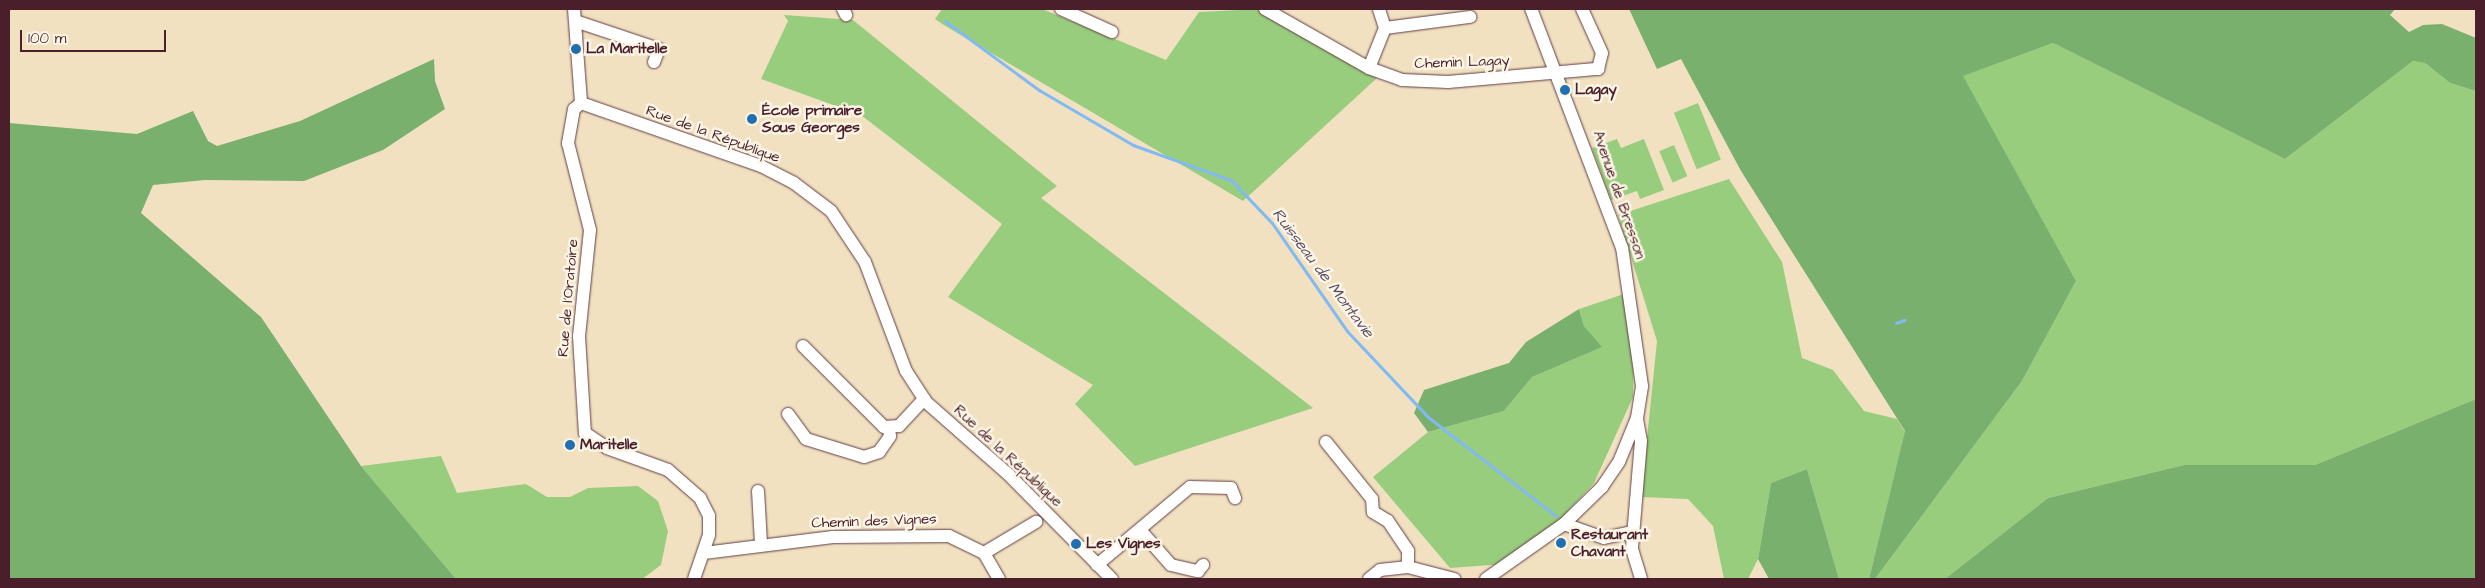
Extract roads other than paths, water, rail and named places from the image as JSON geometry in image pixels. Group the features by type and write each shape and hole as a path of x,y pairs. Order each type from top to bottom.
{"street":[{"path":"1061,9 1112,32"},
{"name":"Chemin Lagay","path":"1265,9 1369,68 1402,80 1448,82 1598,69 1602,53 1582,9"},
{"path":"1369,68 1385,28 1379,9"},
{"name":"Avenue de Bresson","path":"1486,579 1564,524 1619,462 1637,418 1642,366 1628,271 1558,72 1531,9"},
{"path":"581,103 574,15 659,49 654,62"},
{"path":"1385,28 1470,17"},
{"name":"Rue de la République","path":"581,103 761,166 794,183 831,211 865,262 906,372 924,398 1112,579"},
{"name":"Rue de l'Oratoire","path":"581,103 574,110 568,143 590,230 579,336 585,433 606,448 668,470 688,483 709,516 704,553 694,579"},
{"path":"788,414 806,439 864,457 879,452 890,436 889,429 803,346"},
{"path":"889,429 899,426 924,398"},
{"path":"1637,418 1640,441 1632,532 1641,579"},
{"path":"1326,442 1372,499 1374,512 1388,521 1408,551 1408,567"},
{"path":"1097,565 1131,533 1141,531 1190,487 1231,488 1235,498"},
{"path":"758,491 761,543"},
{"path":"999,579 984,553 1036,522"},
{"path":"1564,524 1604,538 1632,532"},
{"path":"1141,531 1171,565 1198,571 1203,565"},
{"name":"Chemin des Vignes","path":"704,553 761,543 949,536 984,553"},
{"path":"1369,579 1380,570 1408,567 1454,579"}],"waterway":[{"name":"Ruisseau de Montavie","path":"945,21 1039,90 1133,145 1231,180 1272,223 1347,331 1428,417 1556,516"},
{"path":"1896,323 1904,320"}],"place":[{"name":"La Maritelle","path":"576,49"},
{"name":"Lagay","path":"1565,90"},
{"name":"École primaire Sous Georges","path":"752,119"},
{"name":"Maritelle","path":"570,445"},
{"name":"Restaurant Chavant","path":"1561,543"},
{"name":"Les Vignes","path":"1076,544"}]}
